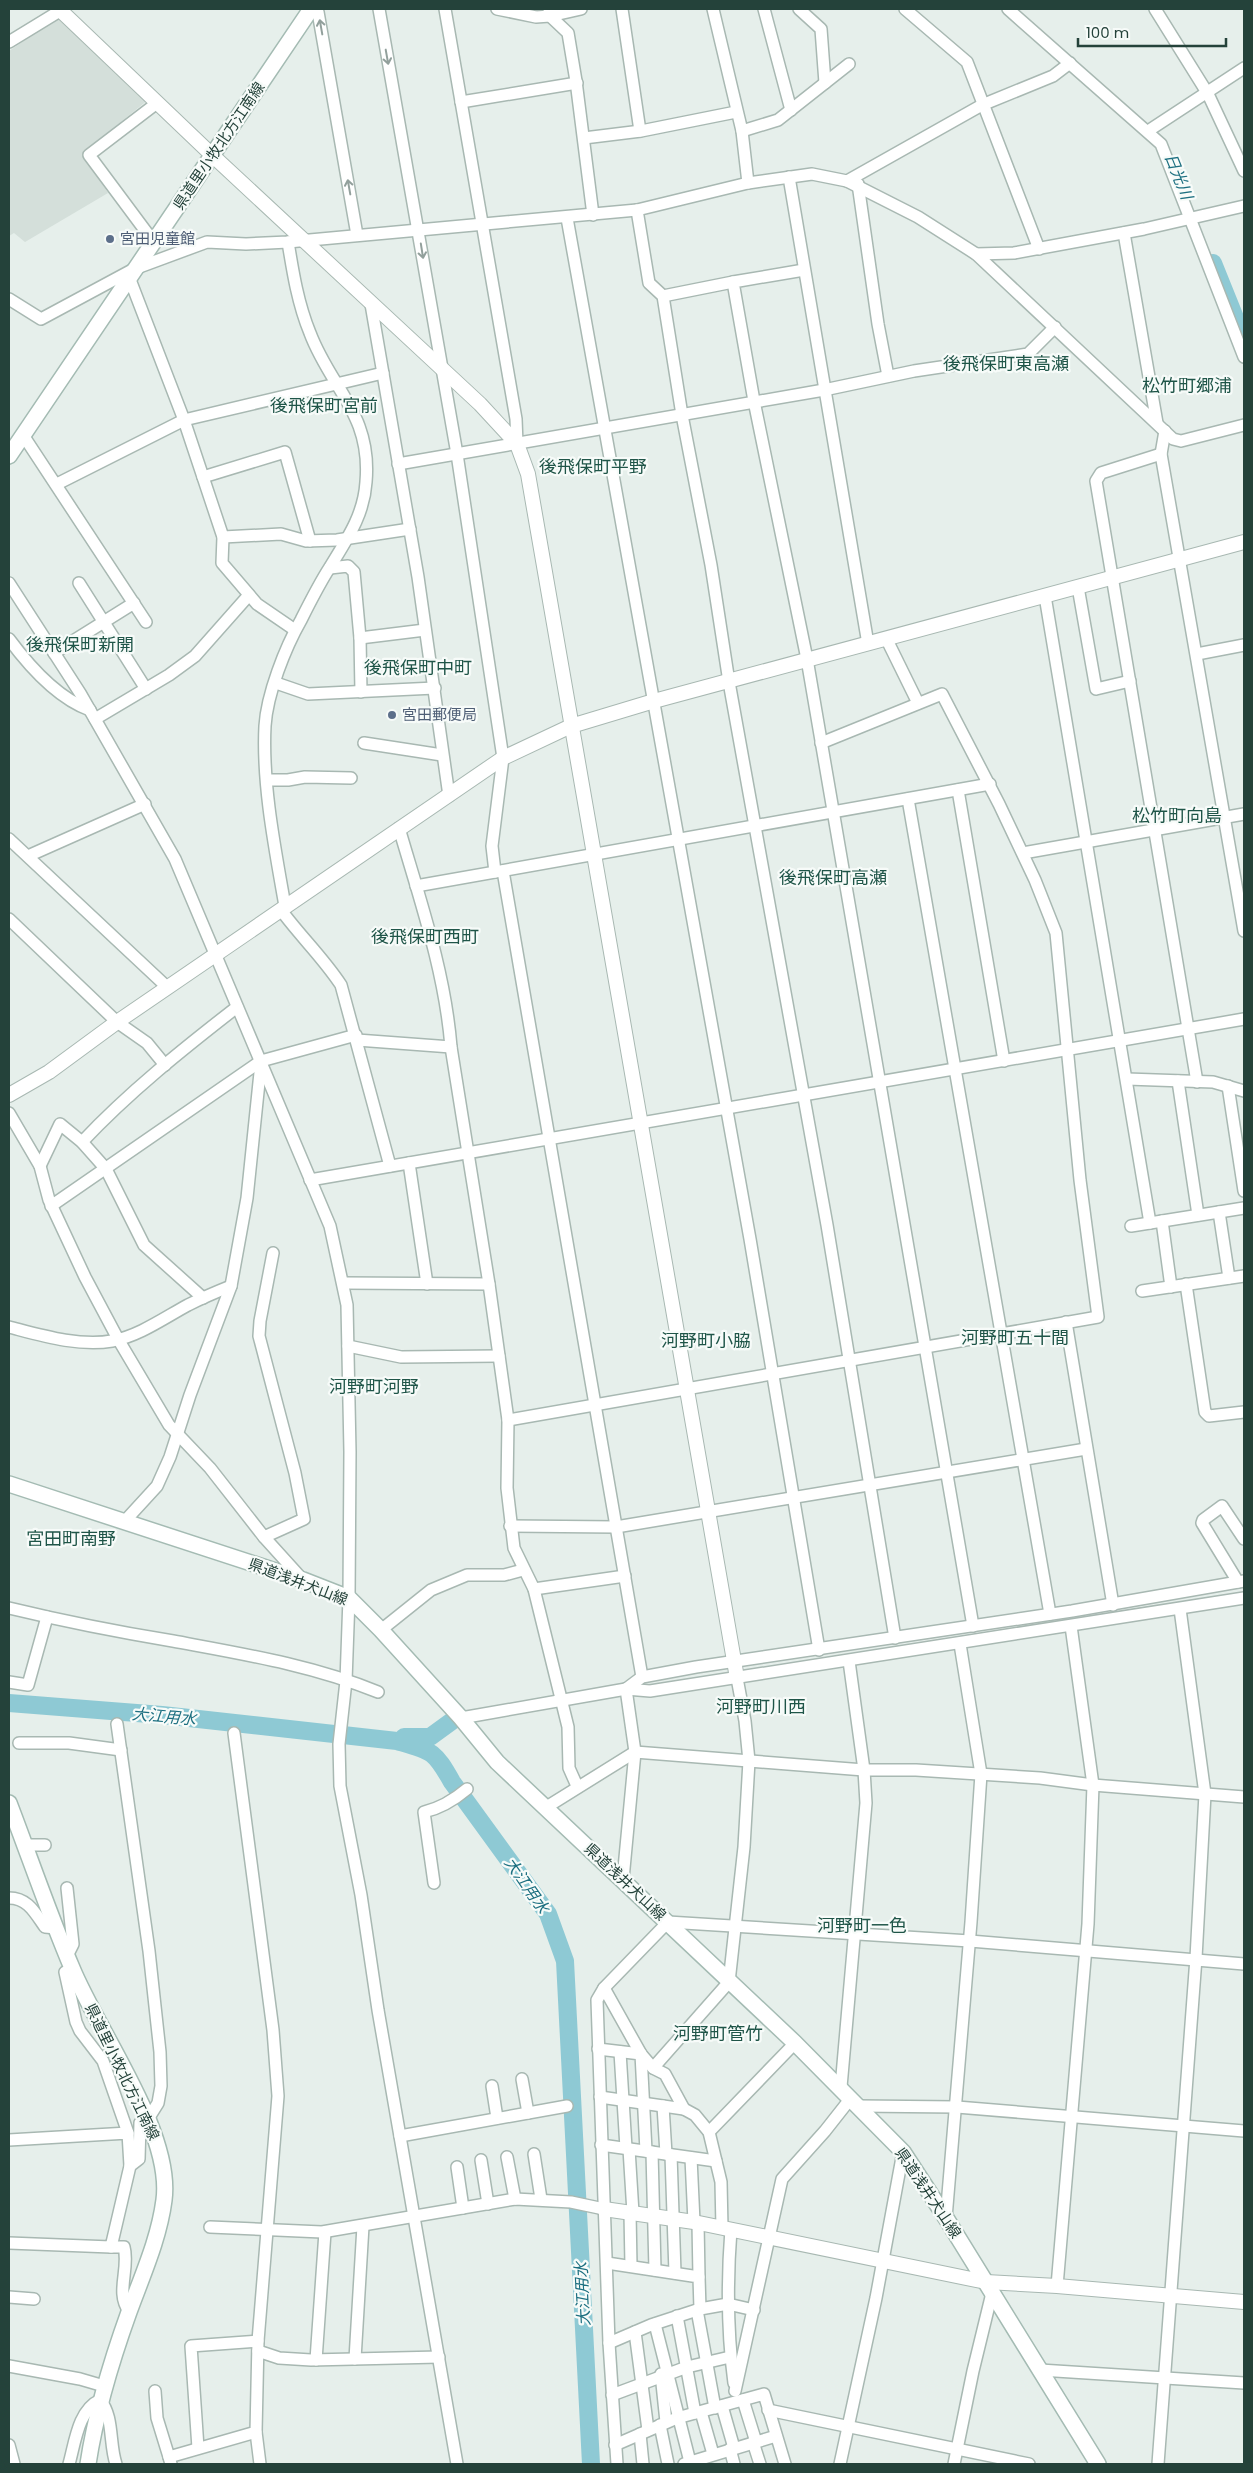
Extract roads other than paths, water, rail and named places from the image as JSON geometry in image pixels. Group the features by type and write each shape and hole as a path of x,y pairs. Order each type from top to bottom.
{"main road":[{"name":"県道里小牧北方江南線","path":"9,456 312,9"},
{"name":"県道浅井犬山線","path":"9,1484 303,1580 349,1598 381,1630 461,1718 497,1762 795,2042 903,2152 1098,2464"},
{"name":"県道里小牧北方江南線","path":"9,1802 70,1963 148,2119 163,2168 165,2198 152,2247 102,2393 88,2464"}],"street":[{"path":"312,9 318,12 357,235"},
{"path":"379,9 457,454 503,758 492,846 499,872 549,1139 642,1677"},
{"path":"445,9 516,419 517,444"},
{"path":"497,9 536,17 581,9"},
{"path":"622,9 640,131"},
{"path":"713,9 742,131 748,183"},
{"path":"764,9 791,110"},
{"path":"798,9 821,29 825,83"},
{"path":"904,9 967,62 1039,249"},
{"path":"1008,9 1150,129 1163,148 1194,217 1244,357"},
{"path":"1154,9 1208,94 1244,172"},
{"path":"9,42 61,10 212,155 305,239 371,304 442,368 508,432 517,444 528,474 745,1721 749,1761 744,1847 729,1982 653,2068"},
{"path":"550,13 568,34 577,83 593,215"},
{"path":"847,180 982,105 1053,76 1070,63"},
{"path":"742,131 778,120 848,64"},
{"path":"1150,129 1208,94 1244,68"},
{"path":"461,102 577,83"},
{"path":"153,241 89,155 157,103"},
{"path":"584,138 640,131 736,112"},
{"path":"9,299 41,319 132,273 207,242 246,244 288,242 305,239 567,218 636,210 748,183 812,174 847,180 858,184 918,217 976,254 1173,439 1181,441 1244,425"},
{"path":"789,177 868,644"},
{"path":"858,184 878,324 888,376"},
{"path":"976,254 1014,253 1039,249 1124,233 1244,206"},
{"path":"636,210 649,283 663,296 682,415 711,565 729,682 849,1361 895,1638"},
{"path":"567,218 773,1374 819,1650"},
{"path":"1124,233 1161,427 1161,454 1244,931"},
{"path":"288,242 294,278 310,334 359,422 366,452 364,504 349,538 330,568 287,646 269,703 265,726 267,780 284,914 307,944 324,959 341,985 357,1037 390,1166"},
{"path":"663,296 804,270"},
{"path":"132,273 223,537 222,562 249,595 274,617 296,630"},
{"path":"733,282 754,401 807,660 973,1626"},
{"path":"371,304 435,688 448,796"},
{"path":"398,464 824,390 888,376 1028,354 1055,327"},
{"path":"57,484 184,420 383,373"},
{"path":"23,435 146,622"},
{"path":"203,477 286,452 310,541"},
{"path":"1161,454 1098,476 1096,481 1190,1029 1197,1082"},
{"path":"223,537 281,534 310,541 349,538 410,529"},
{"path":"9,1095 49,1072 167,987 503,758 571,726 654,701 1244,543"},
{"path":"330,568 348,566 354,572 360,638 362,692"},
{"path":"9,583 93,715 176,858 214,955 330,1226 344,1284 347,1305 351,1523 346,1681 339,1743 340,1786 361,1895 400,2136 457,2464"},
{"path":"79,583 146,689"},
{"path":"1078,587 1096,689 1130,682"},
{"path":"93,715 146,689 195,656 249,595"},
{"path":"1045,596 1085,843 1120,1041 1171,1287"},
{"path":"54,653 134,603"},
{"path":"360,638 425,630"},
{"path":"886,638 918,703"},
{"path":"9,639 38,675 78,706 93,715"},
{"path":"1197,654 1244,646"},
{"path":"276,683 308,694 435,688"},
{"path":"508,1420 1098,1317 1080,1180 1056,933 1023,853 990,784 942,694 821,744"},
{"path":"364,743 442,755"},
{"path":"267,780 288,780 305,776 351,778"},
{"path":"416,886 990,784"},
{"path":"958,790 1004,1061"},
{"path":"908,799 1050,1614"},
{"path":"28,856 145,804"},
{"path":"1023,853 1244,814"},
{"path":"399,828 448,1008 451,1047 489,1284 508,1420 507,1488 514,1548 523,1570 534,1589 568,1727 569,1768 577,1786"},
{"path":"9,839 167,987"},
{"path":"9,919 117,1022 147,1043 165,1065"},
{"path":"82,1142 105,1118 165,1065 237,1007"},
{"path":"310,1180 1244,1019"},
{"path":"51,1206 261,1061 357,1037 451,1047"},
{"path":"124,1522 157,1486 230,1286 247,1198 261,1061"},
{"path":"1127,1079 1178,1080 1228,1086 1244,1091"},
{"path":"1178,1080 1198,1215"},
{"path":"1228,1086 1244,1190"},
{"path":"9,1113 40,1166 51,1206 118,1339 177,1435 210,1468 264,1537 303,1580"},
{"path":"40,1166 60,1124 82,1142 106,1169 144,1245 203,1298"},
{"path":"409,1163 427,1284"},
{"path":"1131,1226 1244,1208"},
{"path":"1219,1212 1229,1278"},
{"path":"264,1537 304,1519 295,1473 259,1336 260,1320 273,1253"},
{"path":"1142,1291 1244,1276"},
{"path":"344,1284 489,1284"},
{"path":"1186,1284 1204,1412 1209,1416 1244,1412"},
{"path":"9,1327 65,1339 95,1342 118,1339 142,1330 230,1286"},
{"path":"1066,1322 1113,1605"},
{"path":"348,1346 401,1357 499,1356"},
{"path":"510,1526 616,1527 1086,1449"},
{"path":"626,1689 642,1677 1113,1605 1241,1582 1202,1523 1203,1520 1222,1506 1244,1539"},
{"path":"381,1630 431,1590 467,1575 504,1575 523,1570"},
{"path":"534,1589 625,1576"},
{"path":"461,1718 626,1689 650,1691 960,1644 1244,1598"},
{"path":"9,1608 47,1617 295,1664 378,1692"},
{"path":"1158,2464 1196,1958 1204,1794 1180,1609"},
{"path":"9,1682 28,1684 47,1617"},
{"path":"1057,2286 1086,1950 1093,1785 1071,1626"},
{"path":"946,2218 957,2107 981,1774 960,1644"},
{"path":"738,2398 754,2310 782,2179 825,2131 850,2097 853,1934 866,1804 864,1770 849,1661"},
{"path":"623,1879 635,1752 626,1689"},
{"path":"117,1724 150,1960 160,2052 161,2086 158,2103 148,2119 140,2123 139,2159 130,2166"},
{"path":"234,1734 273,2030 278,2096 258,2346 256,2432 260,2464"},
{"path":"19,1743 69,1743 121,1750"},
{"path":"544,1808 635,1752 864,1770 1040,1778 1093,1785 1244,1797"},
{"path":"434,1883 424,1812 438,1808 462,1793"},
{"path":"25,1845 45,1845"},
{"path":"67,1888 73,1944 70,1963 64,1972 76,2022 80,2031 103,2061 128,2133 130,2166 111,2247"},
{"path":"9,1898 17,1898 29,1904 45,1927 56,1928"},
{"path":"617,2464 612,2396 601,2145 597,2000 604,1988 668,1922 1196,1958 1244,1964"},
{"path":"604,1988 641,2054 653,2068 665,2074 684,2109"},
{"path":"708,2132 795,2042"},
{"path":"598,2049 641,2054"},
{"path":"620,2052 631,2213 631,2266"},
{"path":"641,2054 643,2103 654,2216 655,2270"},
{"path":"522,2079 528,2113"},
{"path":"492,2086 497,2118"},
{"path":"600,2097 684,2109 695,2115 708,2132 722,2182 726,2228 730,2357 738,2398 755,2442 760,2464"},
{"path":"850,2097 1244,2131"},
{"path":"400,2136 567,2106"},
{"path":"663,2106 673,2219 675,2273"},
{"path":"9,2140 128,2133"},
{"path":"601,2145 716,2161"},
{"path":"840,2464 883,2262 903,2152"},
{"path":"534,2154 541,2199"},
{"path":"508,2157 515,2199"},
{"path":"691,2158 699,2277 699,2309 707,2362 732,2449 734,2464"},
{"path":"481,2160 488,2204"},
{"path":"457,2167 463,2208"},
{"path":"210,2227 326,2232 515,2199 541,2199 696,2222 883,2262 989,2288 1057,2286 1244,2302"},
{"path":"355,2359 363,2226"},
{"path":"316,2360 326,2232"},
{"path":"9,2243 124,2247 126,2254 123,2301 129,2311"},
{"path":"607,2263 699,2277"},
{"path":"954,2464 989,2288"},
{"path":"9,2297 34,2299"},
{"path":"610,2343 655,2324 699,2309 728,2304 754,2310"},
{"path":"677,2316 698,2413 711,2458"},
{"path":"655,2324 664,2375 677,2418 686,2464 711,2458 732,2449 776,2436"},
{"path":"635,2332 642,2383 643,2464"},
{"path":"198,2448 191,2346 258,2346 279,2358 316,2360 439,2357"},
{"path":"612,2396 687,2367 730,2357"},
{"path":"9,2366 80,2379 102,2393 108,2411 114,2463"},
{"path":"1040,2370 1244,2384"},
{"path":"664,2375 663,2424 668,2464"},
{"path":"155,2391 157,2418 170,2461 198,2448 256,2432"},
{"path":"69,2464 84,2414 102,2393"},
{"path":"615,2445 677,2418 719,2407 738,2398 764,2394 785,2464"},
{"path":"768,2410 1029,2464"},
{"path":"9,2445 14,2464"}],"waterway":[{"name":"日光川","path":"1213,263 1244,340"},
{"name":"大江用水","path":"9,1703 162,1715 397,1741 431,1753 441,1764 548,1914 565,1961 591,2464"},
{"path":"404,1737 430,1737 452,1721"}],"place":[{"name":"宮田児童館","path":"110,239"},
{"name":"宮田郵便局","path":"392,715"}],"district":[{"name":"後飛保町東高瀬","path":"1006,364"},
{"name":"松竹町郷浦","path":"1187,386"},
{"name":"後飛保町宮前","path":"324,406"},
{"name":"後飛保町平野","path":"593,467"},
{"name":"後飛保町新開","path":"80,645"},
{"name":"後飛保町中町","path":"418,668"},
{"name":"松竹町向島","path":"1177,816"},
{"name":"後飛保町高瀬","path":"833,878"},
{"name":"後飛保町西町","path":"425,937"},
{"name":"河野町五十間","path":"1015,1338"},
{"name":"河野町小脇","path":"706,1341"},
{"name":"河野町河野","path":"374,1387"},
{"name":"宮田町南野","path":"71,1539"},
{"name":"河野町川西","path":"761,1707"},
{"name":"河野町一色","path":"862,1926"},
{"name":"河野町管竹","path":"718,2034"}]}
